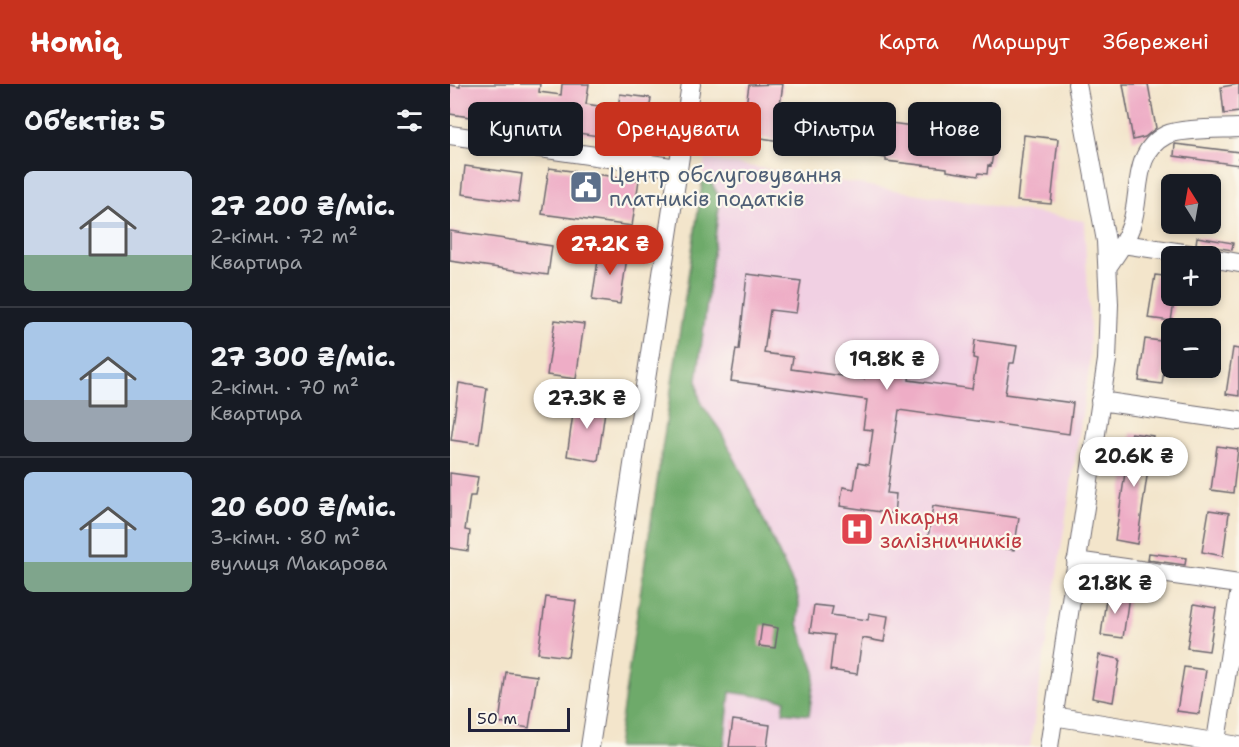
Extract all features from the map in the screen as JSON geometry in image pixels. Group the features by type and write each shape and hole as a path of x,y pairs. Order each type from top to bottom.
{"street":[{"path":"590,747 691,84"},
{"path":"1049,747 1109,332 1108,266 1102,211 1077,84"},
{"path":"1108,266 1123,244 1132,225 1141,167 1147,151 1167,134 1239,128"},
{"path":"450,135 678,168"},
{"path":"1123,244 1161,250"},
{"path":"1221,260 1239,262"},
{"path":"1100,401 1239,421"},
{"path":"1076,561 1239,584"},
{"path":"1215,745 1239,595"},
{"path":"1053,716 1215,745 1239,746"}],"shaded area":[{"name":"Лікарня залізничників","path":"705,159 1084,221 1090,329 1089,370 1030,747 617,747"}],"green space":[{"path":"703,178 710,180 720,199 697,380 699,396 702,405 720,430 746,481 797,593 798,624 815,672 809,715 783,712 785,700 730,692 724,747 617,747"}],"building":[{"path":"460,84 540,84 539,92 561,95 562,84 589,84 586,104 595,105 595,136 583,134 583,102 468,102 468,117 450,114 450,85 460,87"},
{"path":"783,84 780,102 773,102 773,140 761,138 761,102 746,102 749,85"},
{"path":"1123,84 1148,84 1156,128 1145,137 1133,140"},
{"path":"1239,84 1239,112 1224,114 1221,87"},
{"path":"620,94 651,98 650,102 619,102"},
{"path":"896,124 908,125 908,156 993,156 987,174 979,173 978,176 947,171 947,168 886,161 886,158 872,156 896,156"},
{"path":"1024,135 1058,139 1051,204 1017,201"},
{"path":"1175,144 1239,152 1239,165 1174,156"},
{"path":"465,166 522,174 518,202 462,194"},
{"path":"549,168 639,180 632,226 542,214"},
{"path":"450,231 552,246 548,275 450,261"},
{"path":"1197,237 1233,243 1232,250 1221,248 1221,246 1196,244"},
{"path":"600,247 628,251 620,304 592,300"},
{"path":"747,274 801,281 796,313 770,310 764,353 793,357 791,369 864,379 866,359 911,365 909,380 972,389 977,359 973,358 975,340 1017,346 1014,363 1010,363 1005,394 1073,403 1069,434 899,410 887,493 896,494 894,514 840,506 843,487 854,489 858,463 868,465 873,430 863,429 867,400 731,381 736,349 739,350"},
{"path":"1155,275 1161,276 1161,306 1173,306 1171,318 1148,318"},
{"path":"555,320 584,324 576,379 547,375"},
{"path":"1145,339 1161,341 1162,384 1139,381"},
{"path":"1233,348 1239,349 1239,396 1226,394"},
{"path":"459,383 487,388 479,444 451,440"},
{"path":"575,400 606,404 598,461 567,456"},
{"path":"1131,433 1153,436 1137,544 1115,540"},
{"path":"1217,446 1238,449 1233,493 1211,490"},
{"path":"450,473 478,477 475,496 470,496 465,530 470,531 468,551 450,548"},
{"path":"933,506 1019,518 1014,550 928,538"},
{"path":"1209,510 1229,513 1223,556 1202,552"},
{"path":"1149,553 1186,558 1185,565 1148,560"},
{"path":"1107,592 1129,596 1123,638 1101,635"},
{"path":"546,597 576,601 568,657 538,653"},
{"path":"1194,604 1216,608 1209,651 1187,648"},
{"path":"814,605 833,607 831,615 868,620 869,613 888,616 884,642 862,638 857,674 830,670 834,635 810,632"},
{"path":"762,625 778,628 775,648 759,646"},
{"path":"1099,655 1120,659 1113,702 1092,698"},
{"path":"1184,667 1206,670 1199,714 1177,711"},
{"path":"506,672 537,676 529,728 499,723"},
{"path":"733,720 770,725 767,747 729,747"}],"place":[{"name":"Центр обслуговування платників податків","path":"586,187"},
{"name":"Лікарня залізничників","path":"857,529"}]}
